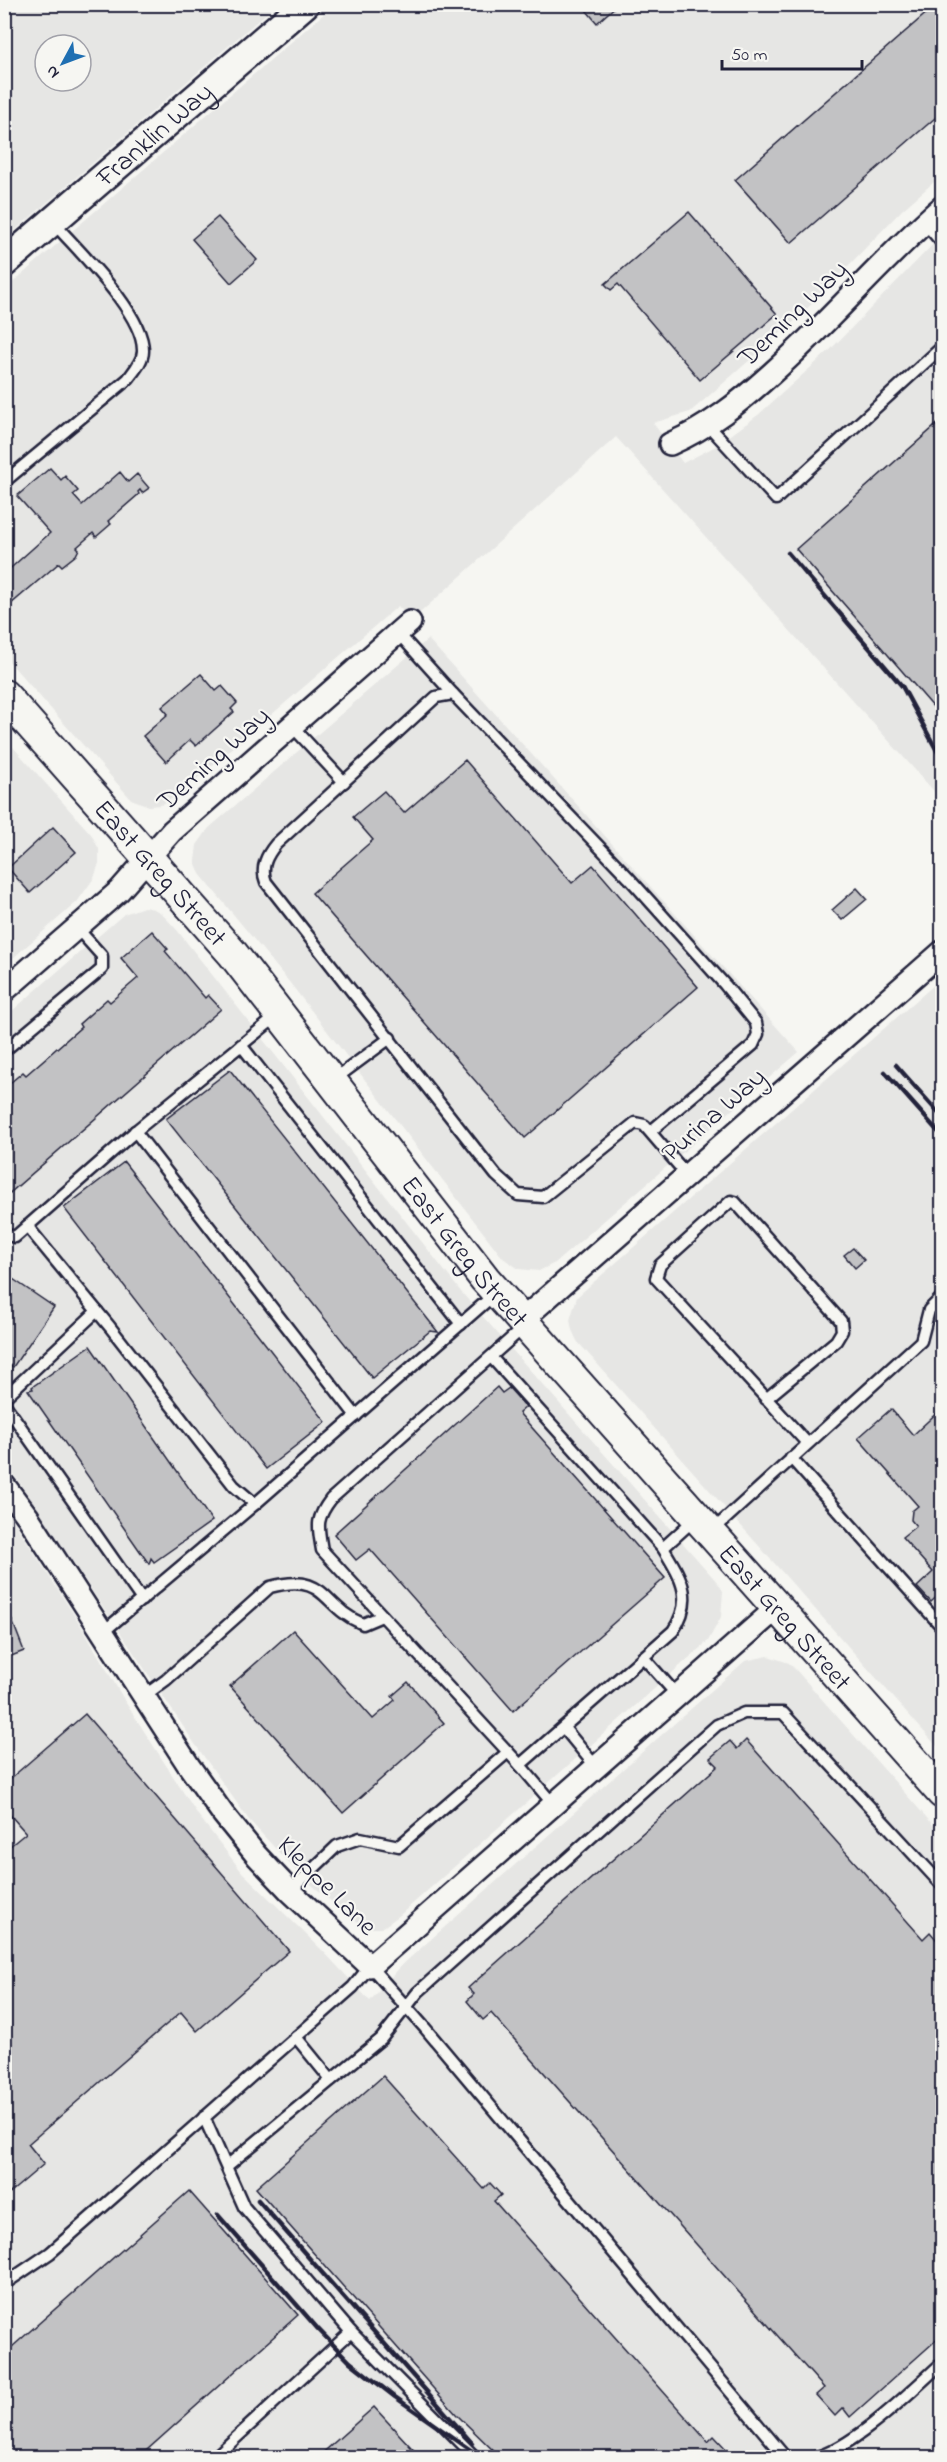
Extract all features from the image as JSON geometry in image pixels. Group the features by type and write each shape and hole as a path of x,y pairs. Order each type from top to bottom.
{"main road":[{"name":"East Greg Street","path":"4,695 233,954 497,1292 942,1793"}],"street":[{"name":"Franklin Way","path":"4,263 305,4"},
{"name":"Deming Way","path":"670,444 708,426 787,361 942,207"},
{"name":"Deming Way","path":"4,991 119,891 172,831 404,627"},
{"name":"Purina Way","path":"524,1322 687,1175 942,952"},
{"name":"Kleppe Lane","path":"4,1485 223,1814 257,1856 290,1891 370,1966 777,1608"}],"lane":[{"path":"4,482 128,379 137,367 143,352 141,334 131,312 52,222"},
{"path":"925,223 942,243"},
{"path":"708,426 776,499 942,347"},
{"path":"404,627 453,694 470,709 532,778 629,878 756,1023 758,1034 753,1045 650,1132"},
{"path":"453,694 436,697 276,844 268,854 264,865 264,878 496,1175 518,1195 543,1197 635,1123 644,1125 687,1175"},
{"path":"292,726 344,782"},
{"path":"4,1051 102,969 102,956 77,927"},
{"path":"4,1234 15,1237 135,1131 279,1013"},
{"path":"332,1081 390,1038"},
{"path":"241,1045 461,1324"},
{"path":"135,1131 356,1416"},
{"path":"766,1399 836,1341 842,1331 841,1321 735,1202 731,1201 660,1264 656,1278 766,1399 807,1443"},
{"path":"27,1227 97,1311 234,1486 255,1504"},
{"path":"103,1632 255,1504 497,1292"},
{"path":"663,1548 704,1525 791,1458 921,1341 928,1310 942,1297"},
{"path":"97,1311 4,1401 142,1600"},
{"path":"524,1322 491,1357 331,1499 321,1512 318,1524 322,1550 520,1765 553,1804"},
{"path":"491,1357 663,1548 682,1579 685,1600 681,1619 673,1631 520,1765"},
{"path":"791,1458 942,1628"},
{"path":"144,1696 166,1680 270,1587 291,1581 310,1584 350,1619 363,1624 382,1616"},
{"path":"643,1657 677,1695"},
{"path":"227,2166 381,2040 405,2006 456,1957 717,1725 744,1713 783,1713 942,1886"},
{"path":"564,1728 596,1767"},
{"path":"290,1891 337,1846 360,1838 399,1846 508,1752"},
{"path":"4,2284 50,2253 353,1987 370,1966 786,2457"},
{"path":"296,2037 331,2080"},
{"path":"204,2117 244,2207 351,2332 476,2457"},
{"path":"214,2457 351,2332"},
{"path":"813,2457 828,2454 882,2417 942,2363"}],"shaded area":[{"path":"5,4 276,5 5,239"},
{"path":"334,5 942,5 942,175 902,210 798,318 703,401 690,412 653,423 683,463 716,446 758,415 830,350 942,235 942,800 616,437 412,620 398,606 179,794 161,805 149,806 131,799 5,657 4,290"},
{"path":"428,639 799,1052 555,1263 539,1271 519,1269 503,1258 290,983 200,874 195,861 197,845 209,828"},
{"path":"4,737 91,834 99,849 99,863 94,878 77,902 5,965"},
{"path":"144,907 161,913 177,930 462,1293 723,1591 721,1617 708,1641 400,1915 382,1928 362,1925 332,1902 299,1874 249,1820 195,1744 5,1461 5,1017 124,914"},
{"path":"942,978 942,1752 577,1341 570,1320 577,1297"},
{"path":"4,1506 198,1815 242,1872 323,1951 370,2001 403,1964 745,1661 768,1656 789,1663 796,1670 942,1835 942,2457 5,2457"}],"building":[{"path":"581,4 618,4 597,23"},
{"path":"937,4 942,4 942,112 791,243 735,180"},
{"path":"689,212 777,314 700,380 618,284 611,290 605,284"},
{"path":"218,217 257,260 231,283 192,239"},
{"path":"942,420 942,717 796,549"},
{"path":"50,468 61,480 65,476 78,491 73,495 82,505 120,472 128,482 137,474 149,488 142,493 140,490 139,494 108,521 111,524 96,537 93,533 77,547 79,549 76,555 62,566 59,563 11,604 4,599 6,576 4,574 50,533 17,496"},
{"path":"201,674 216,691 222,686 237,703 231,709 234,712 196,746 190,740 166,762 143,736 168,714 162,707"},
{"path":"465,760 572,883 593,865 698,987 525,1138 312,893 373,840 353,817 384,791 404,813"},
{"path":"53,827 76,852 30,893 8,868"},
{"path":"857,888 867,899 842,920 832,910"},
{"path":"152,931 168,949 165,951 205,998 208,995 221,1009 4,1198 4,1088 23,1072 26,1075 81,1027 79,1024 107,999 110,1002 138,978 121,958"},
{"path":"230,1070 438,1332 430,1331 372,1378 166,1119"},
{"path":"124,1162 326,1422 266,1469 64,1208"},
{"path":"853,1248 864,1260 855,1268 844,1255"},
{"path":"4,1273 54,1307 13,1367 10,1365 11,1371 4,1366"},
{"path":"90,1346 212,1521 154,1562 151,1558 149,1564 28,1390 33,1389 32,1387"},
{"path":"497,1387 502,1393 509,1388 526,1407 519,1413 665,1578 513,1711 370,1549 356,1560 334,1534"},
{"path":"942,1408 942,1592 931,1602 917,1587 933,1572 902,1537 916,1526 911,1520 912,1511 918,1506 858,1438 891,1409 913,1435"},
{"path":"4,1602 24,1651 4,1659"},
{"path":"293,1630 373,1719 395,1700 392,1696 408,1682 444,1723 343,1813 230,1686"},
{"path":"85,1714 289,1951 197,2031 181,2012 28,2144 44,2164 4,2198 4,1851 26,1833 4,1808 4,1784"},
{"path":"746,1740 923,1939 930,1932 942,1946 942,2335 850,2417 843,2408 835,2416 816,2395 824,2388 491,2013 483,2020 467,2001 474,1994 468,1988 718,1766 710,1758 730,1741 737,1749"},
{"path":"383,2076 484,2189 490,2183 501,2195 494,2201 708,2442 714,2436 730,2453 727,2458 501,2458 456,2414 256,2188"},
{"path":"189,2191 298,2315 138,2458 4,2458 4,2354"},
{"path":"374,2407 421,2458 317,2458"}],"railway":[{"path":"788,553 902,686 942,760"},
{"path":"896,1065 942,1117"},
{"path":"885,1072 942,1136"},
{"path":"258,2200 472,2443"},
{"path":"218,2215 350,2362 395,2397 482,2458"}]}
